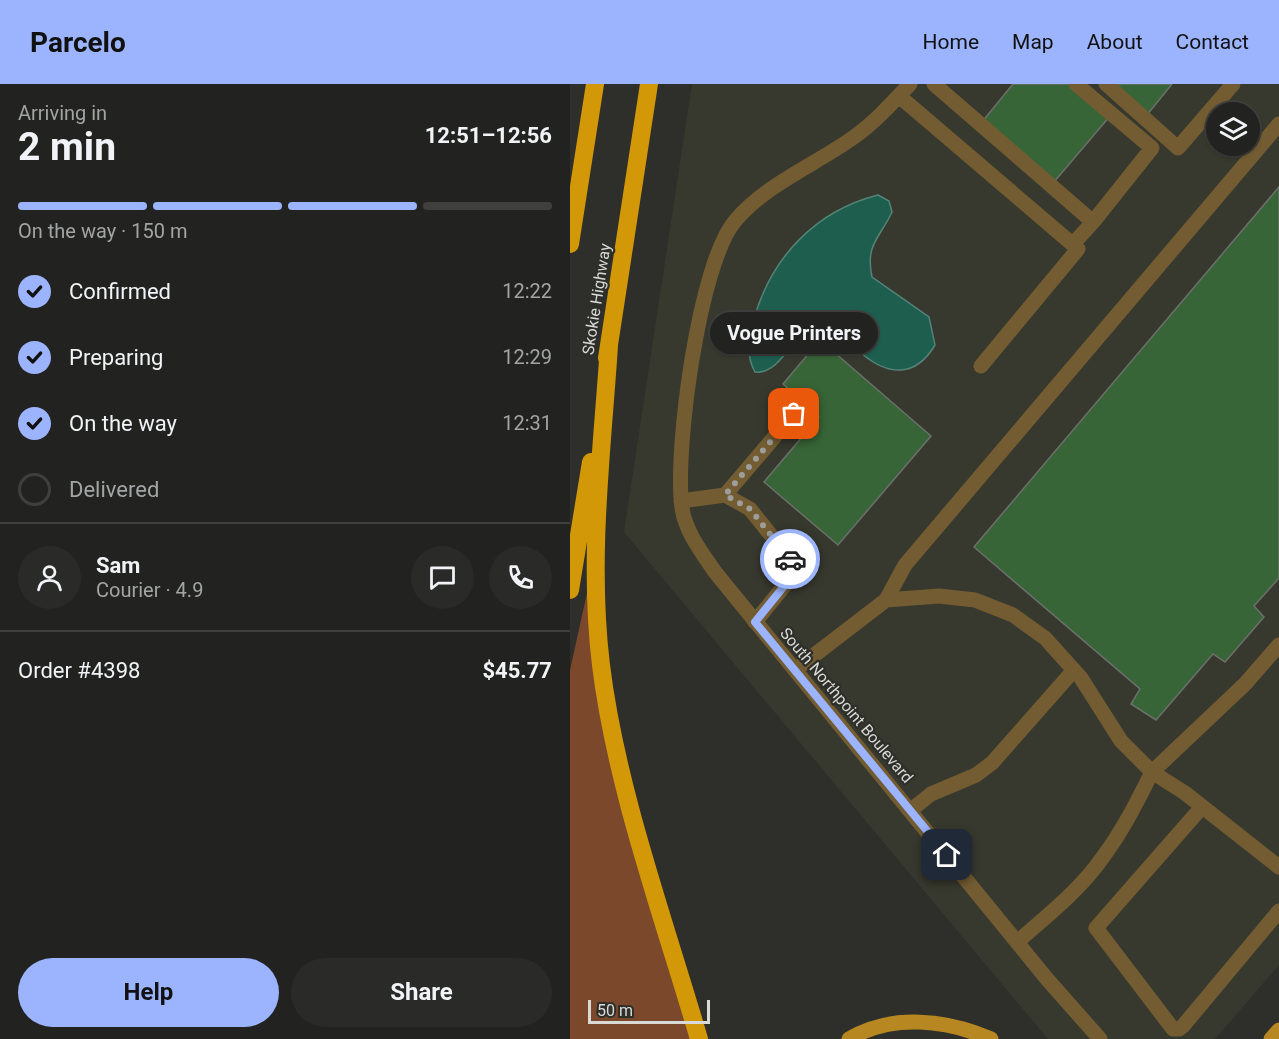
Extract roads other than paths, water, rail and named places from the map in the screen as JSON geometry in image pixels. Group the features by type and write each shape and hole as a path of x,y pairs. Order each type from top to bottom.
{"highway":[{"name":"Skokie Highway","path":"570,244 595,84"},
{"name":"Skokie Highway","path":"570,590 649,84"},
{"path":"609,346 595,550 601,663 610,728 699,1039"}],"main road":[{"path":"849,1039 883,1026 936,1022 969,1029 991,1039"},
{"path":"1271,1039 1279,1030"}],"street":[{"name":"South Northpoint Boulevard","path":"910,84 854,137 754,202 734,221 718,245 701,313 692,364 679,475 682,511 694,540 715,572 1017,942 1100,1039"},
{"path":"934,84 1093,222"},
{"path":"1073,244 1152,148 1076,84"},
{"path":"1106,84 1178,148 1233,84"},
{"path":"899,96 1078,249 981,366"},
{"path":"795,670 886,600 905,565 1279,124"},
{"path":"725,495 794,414"},
{"path":"681,501 725,495 750,509 790,559 785,585 755,622"},
{"path":"886,600 939,596 975,600 1013,615 1045,638 1074,670 1121,741 1152,772 1202,807 1279,867"},
{"path":"1017,942 1068,897 1102,858 1130,816 1152,772 1245,684 1279,645"},
{"path":"911,810 931,794 976,775 992,763 1074,670"},
{"path":"1202,807 1096,928 1173,1029 1183,1026 1279,911"}],"place":[{"name":"Vogue Printers","path":"794,414"}]}
